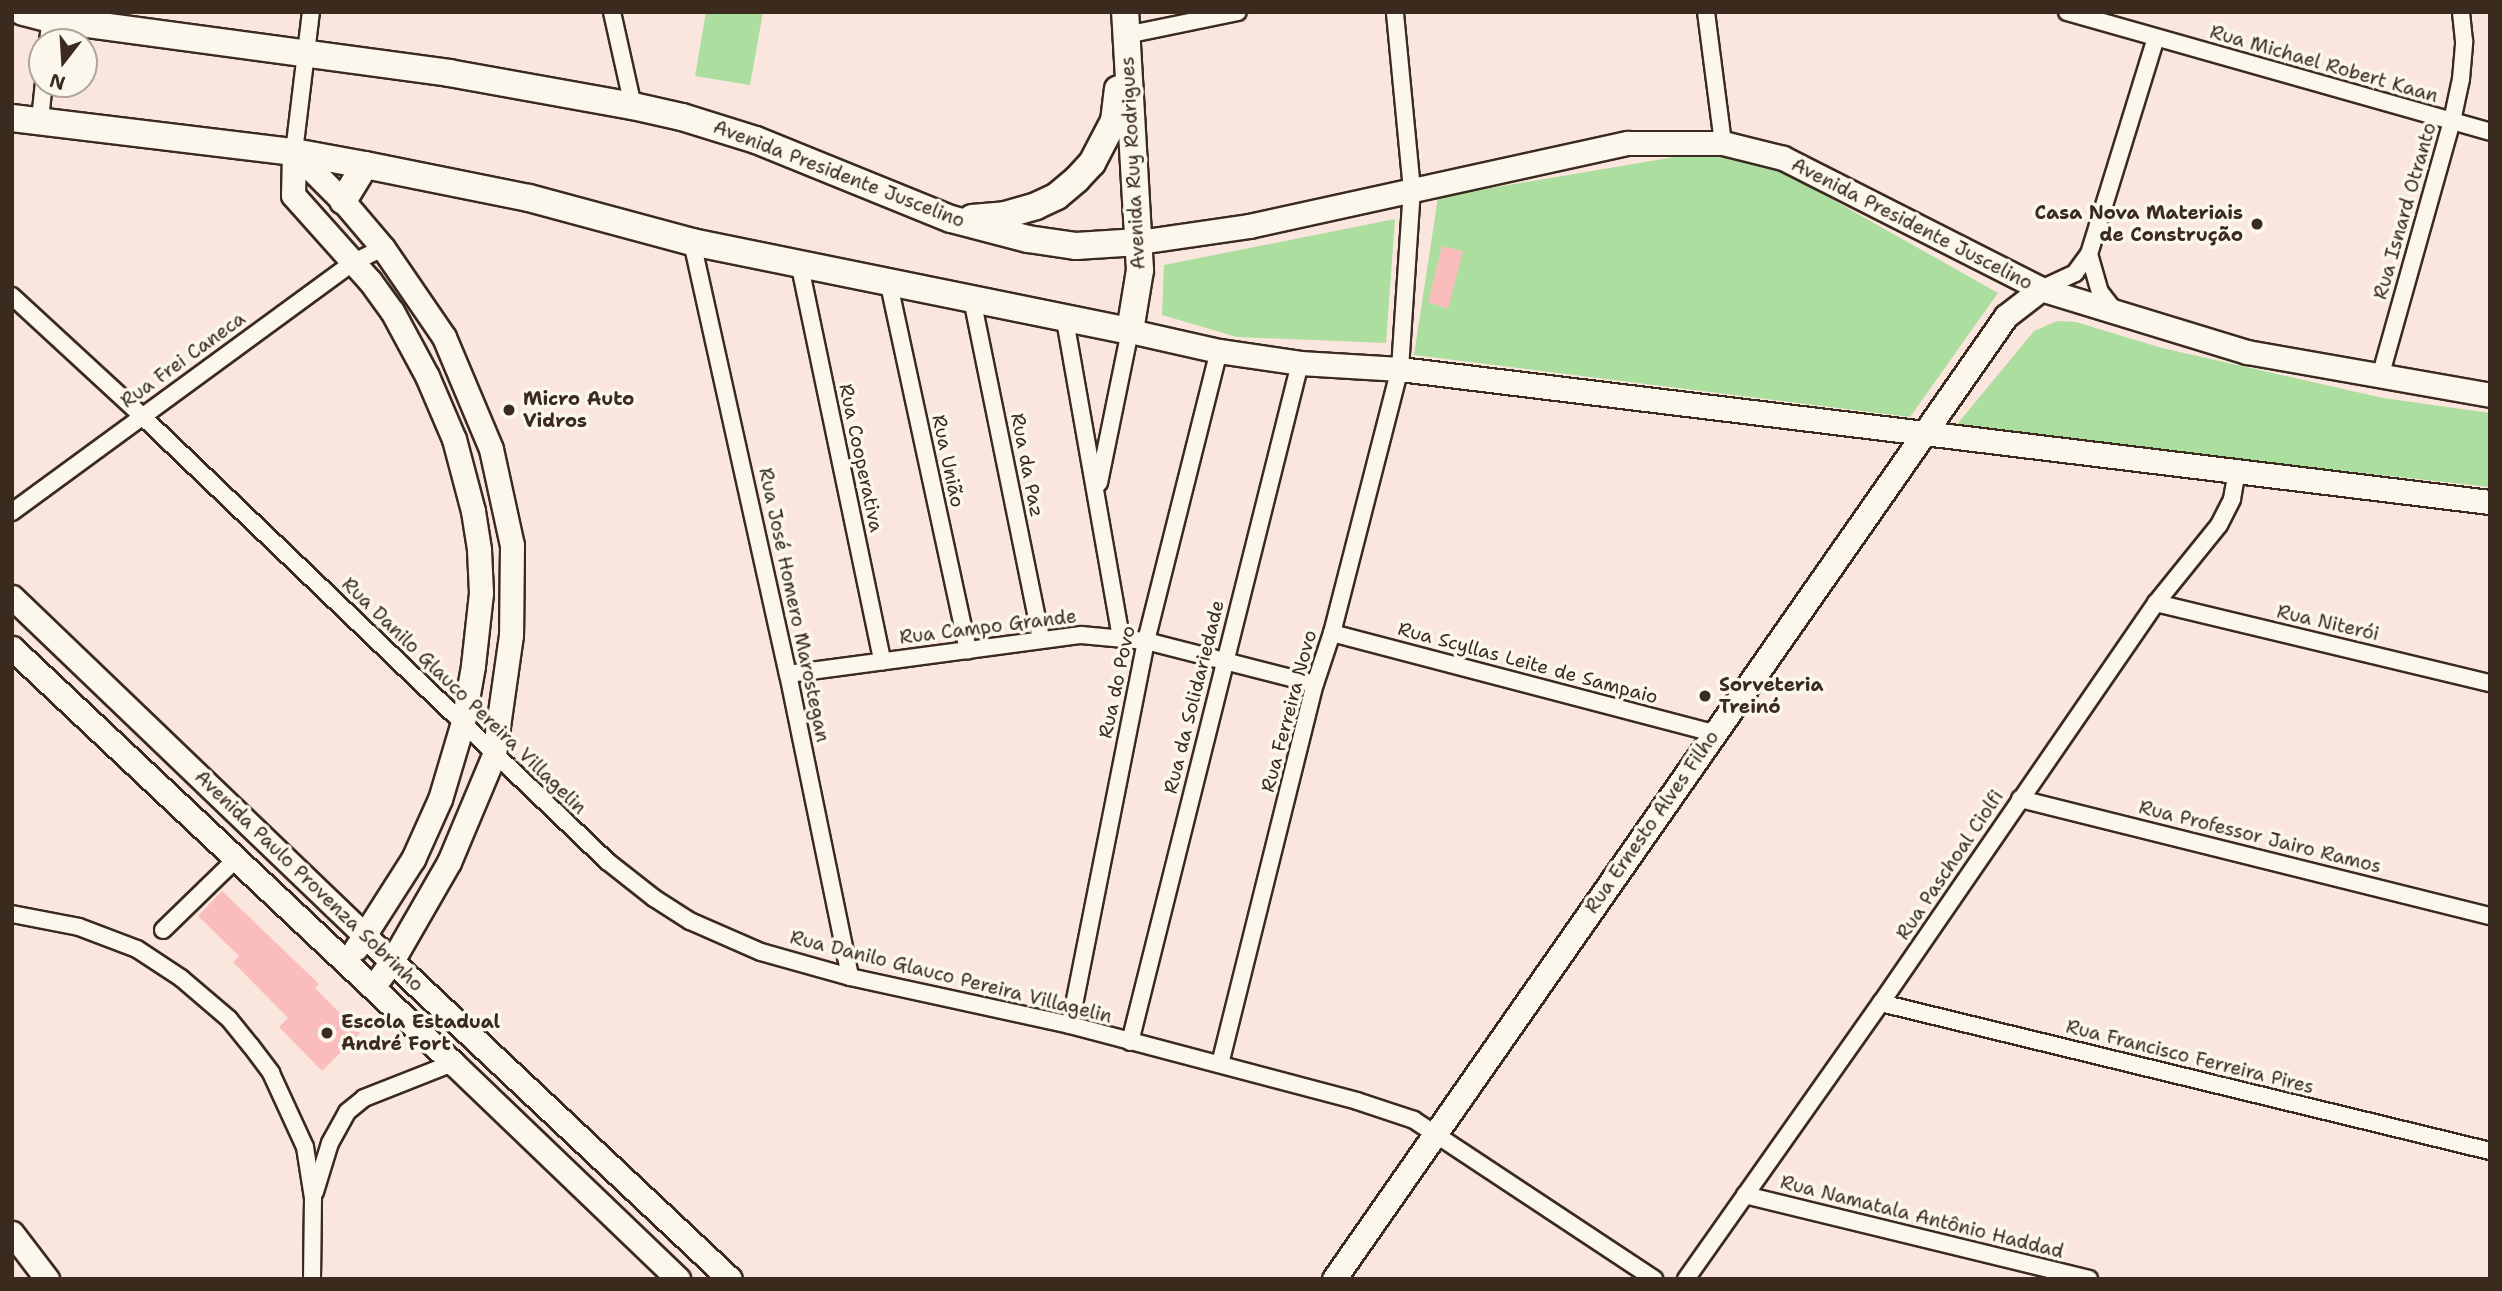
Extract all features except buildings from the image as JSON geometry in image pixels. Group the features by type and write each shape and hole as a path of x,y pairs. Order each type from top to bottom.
{"main road":[{"name":"Avenida Presidente Juscelino","path":"23,12 50,24 449,73 633,106 748,137 951,219 1028,239 1076,246 1139,242 1249,226 1628,144 1723,143 1783,158 2041,289 2247,352 2490,395"},
{"name":"Avenida Ruy Rodrigues","path":"951,219 1005,215 1036,206 1057,196 1092,163 1114,121 1125,24"},
{"name":"Avenida Ruy Rodrigues","path":"1125,24 1140,270 1130,331"},
{"path":"12,118 294,152 365,165 529,198 692,242 888,280 1219,351 1300,363 1401,369 1923,435 2490,502"},
{"path":"294,152 343,201 383,248 444,337 491,449 507,513 514,592 506,685 494,755 449,862 392,961 373,987"},
{"path":"294,152 293,195 354,262 391,311 428,376 454,439 473,511 481,593 473,666 463,722 440,799 413,859 347,962"},
{"path":"343,201 365,165"},
{"name":"Rua Ernesto Alves Filho","path":"1334,1279 2006,317 2041,289"},
{"name":"Avenida Paulo Provenza Sobrinho","path":"12,597 364,935 730,1279"},
{"name":"Avenida Paulo Provenza Sobrinho","path":"12,648 347,962 678,1279"},
{"path":"12,1233 47,1279"}],"street":[{"path":"294,152 311,12"},
{"path":"612,12 633,106"},
{"path":"1125,24 1238,12"},
{"path":"1395,12 1412,190 1401,369"},
{"path":"1706,12 1723,143"},
{"name":"Rua Michael Robert Kaan","path":"2067,12 2490,132"},
{"name":"Rua Isnard Otranto","path":"2380,377 2452,121 2461,79 2464,41 2461,12"},
{"path":"2116,313 2100,292 2090,254 2155,38"},
{"path":"40,120 42,98"},
{"name":"Rua José Homero Marostegan","path":"692,242 788,674 850,978"},
{"name":"Rua Frei Caneca","path":"12,512 354,262 383,248"},
{"name":"Rua Ernesto Alves Filho","path":"2041,289 2074,273 2090,254"},
{"name":"Rua Cooperativa","path":"799,262 882,662"},
{"name":"Rua União","path":"888,280 968,650"},
{"name":"Rua Danilo Glauco Pereira Villagelin","path":"12,296 142,416 607,861 654,898 690,921 761,952 850,978 1070,1025 1357,1101 1414,1120 1654,1279"},
{"name":"Rua da Paz","path":"972,299 1041,639"},
{"name":"Rua do Povo","path":"1066,320 1121,638"},
{"path":"1097,492 1130,331"},
{"name":"Rua do Povo","path":"1070,1025 1146,641 1219,351"},
{"name":"Rua da Solidariedade","path":"1130,1042 1300,363"},
{"name":"Rua Ferreira Novo","path":"1220,1064 1315,684 1332,633 1401,369"},
{"name":"Rua Paschoal Ciolfi","path":"1686,1279 1881,1003 2156,603 2219,525 2232,499 2237,471"},
{"name":"Rua Niterói","path":"2156,603 2490,683"},
{"name":"Rua Scyllas Leite de Sampaio","path":"1332,633 1713,733"},
{"name":"Rua Campo Grande","path":"788,674 1081,635 1146,641 1315,684"},
{"name":"Rua Professor Jairo Ramos","path":"2020,799 2490,916"},
{"path":"163,930 237,858"},
{"path":"12,914 79,927 136,949 181,978 229,1019 271,1073 305,1147 313,1198 312,1279"},
{"name":"Rua Francisco Ferreira Pires","path":"1881,1003 2490,1151"},
{"path":"313,1198 330,1143 347,1112 364,1098 453,1063"},
{"name":"Rua Namatala Antônio Haddad","path":"1745,1195 2089,1279"}],"green space":[{"path":"706,12 763,12 750,85 695,76"},
{"path":"1692,154 1735,158 1787,174 1998,293 1910,417 1414,355 1438,197"},
{"path":"1395,219 1386,343 1237,337 1162,315 1164,265"},
{"path":"2057,321 2076,322 2162,348 2383,398 2490,413 2490,487 1954,428 2034,331"}],"place":[{"name":"Casa Nova Materiais de Construção","path":"2257,224"},
{"name":"Micro Auto Vidros","path":"509,410"},
{"name":"Sorveteria Treinó","path":"1705,696"},
{"name":"Escola Estadual André Fort","path":"327,1033"}]}
